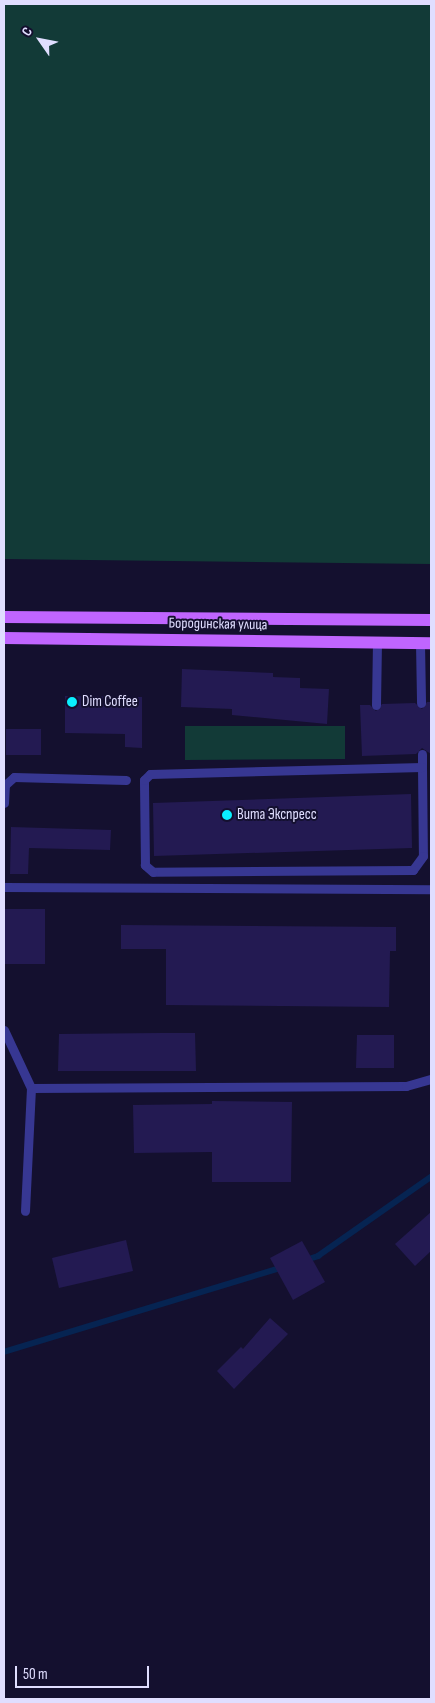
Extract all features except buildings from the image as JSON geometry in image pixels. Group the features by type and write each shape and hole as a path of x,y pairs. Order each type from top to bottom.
{"main road":[{"name":"Бородинская улица","path":"4,617 431,620"},
{"name":"Бородинская улица","path":"4,638 426,643"}],"lane":[{"path":"376,705 377,642"},
{"path":"421,703 426,643"},
{"path":"422,754 423,856 413,870 153,872 145,865 144,780 150,774 422,767"},
{"path":"4,803 5,785 14,777 126,780"},
{"path":"4,887 431,888"},
{"path":"4,1030 31,1088 25,1211"},
{"path":"31,1088 406,1086 431,1079"}],"green space":[{"path":"4,4 431,4 431,564 4,559"},
{"path":"185,726 345,726 345,759 185,760"}],"waterway":[{"path":"306,1260 318,1256 431,1177"},
{"path":"4,1352 283,1267"}],"place":[{"name":"Dim Coffee","path":"72,702"},
{"name":"Вита Экспресс","path":"227,815"}]}
